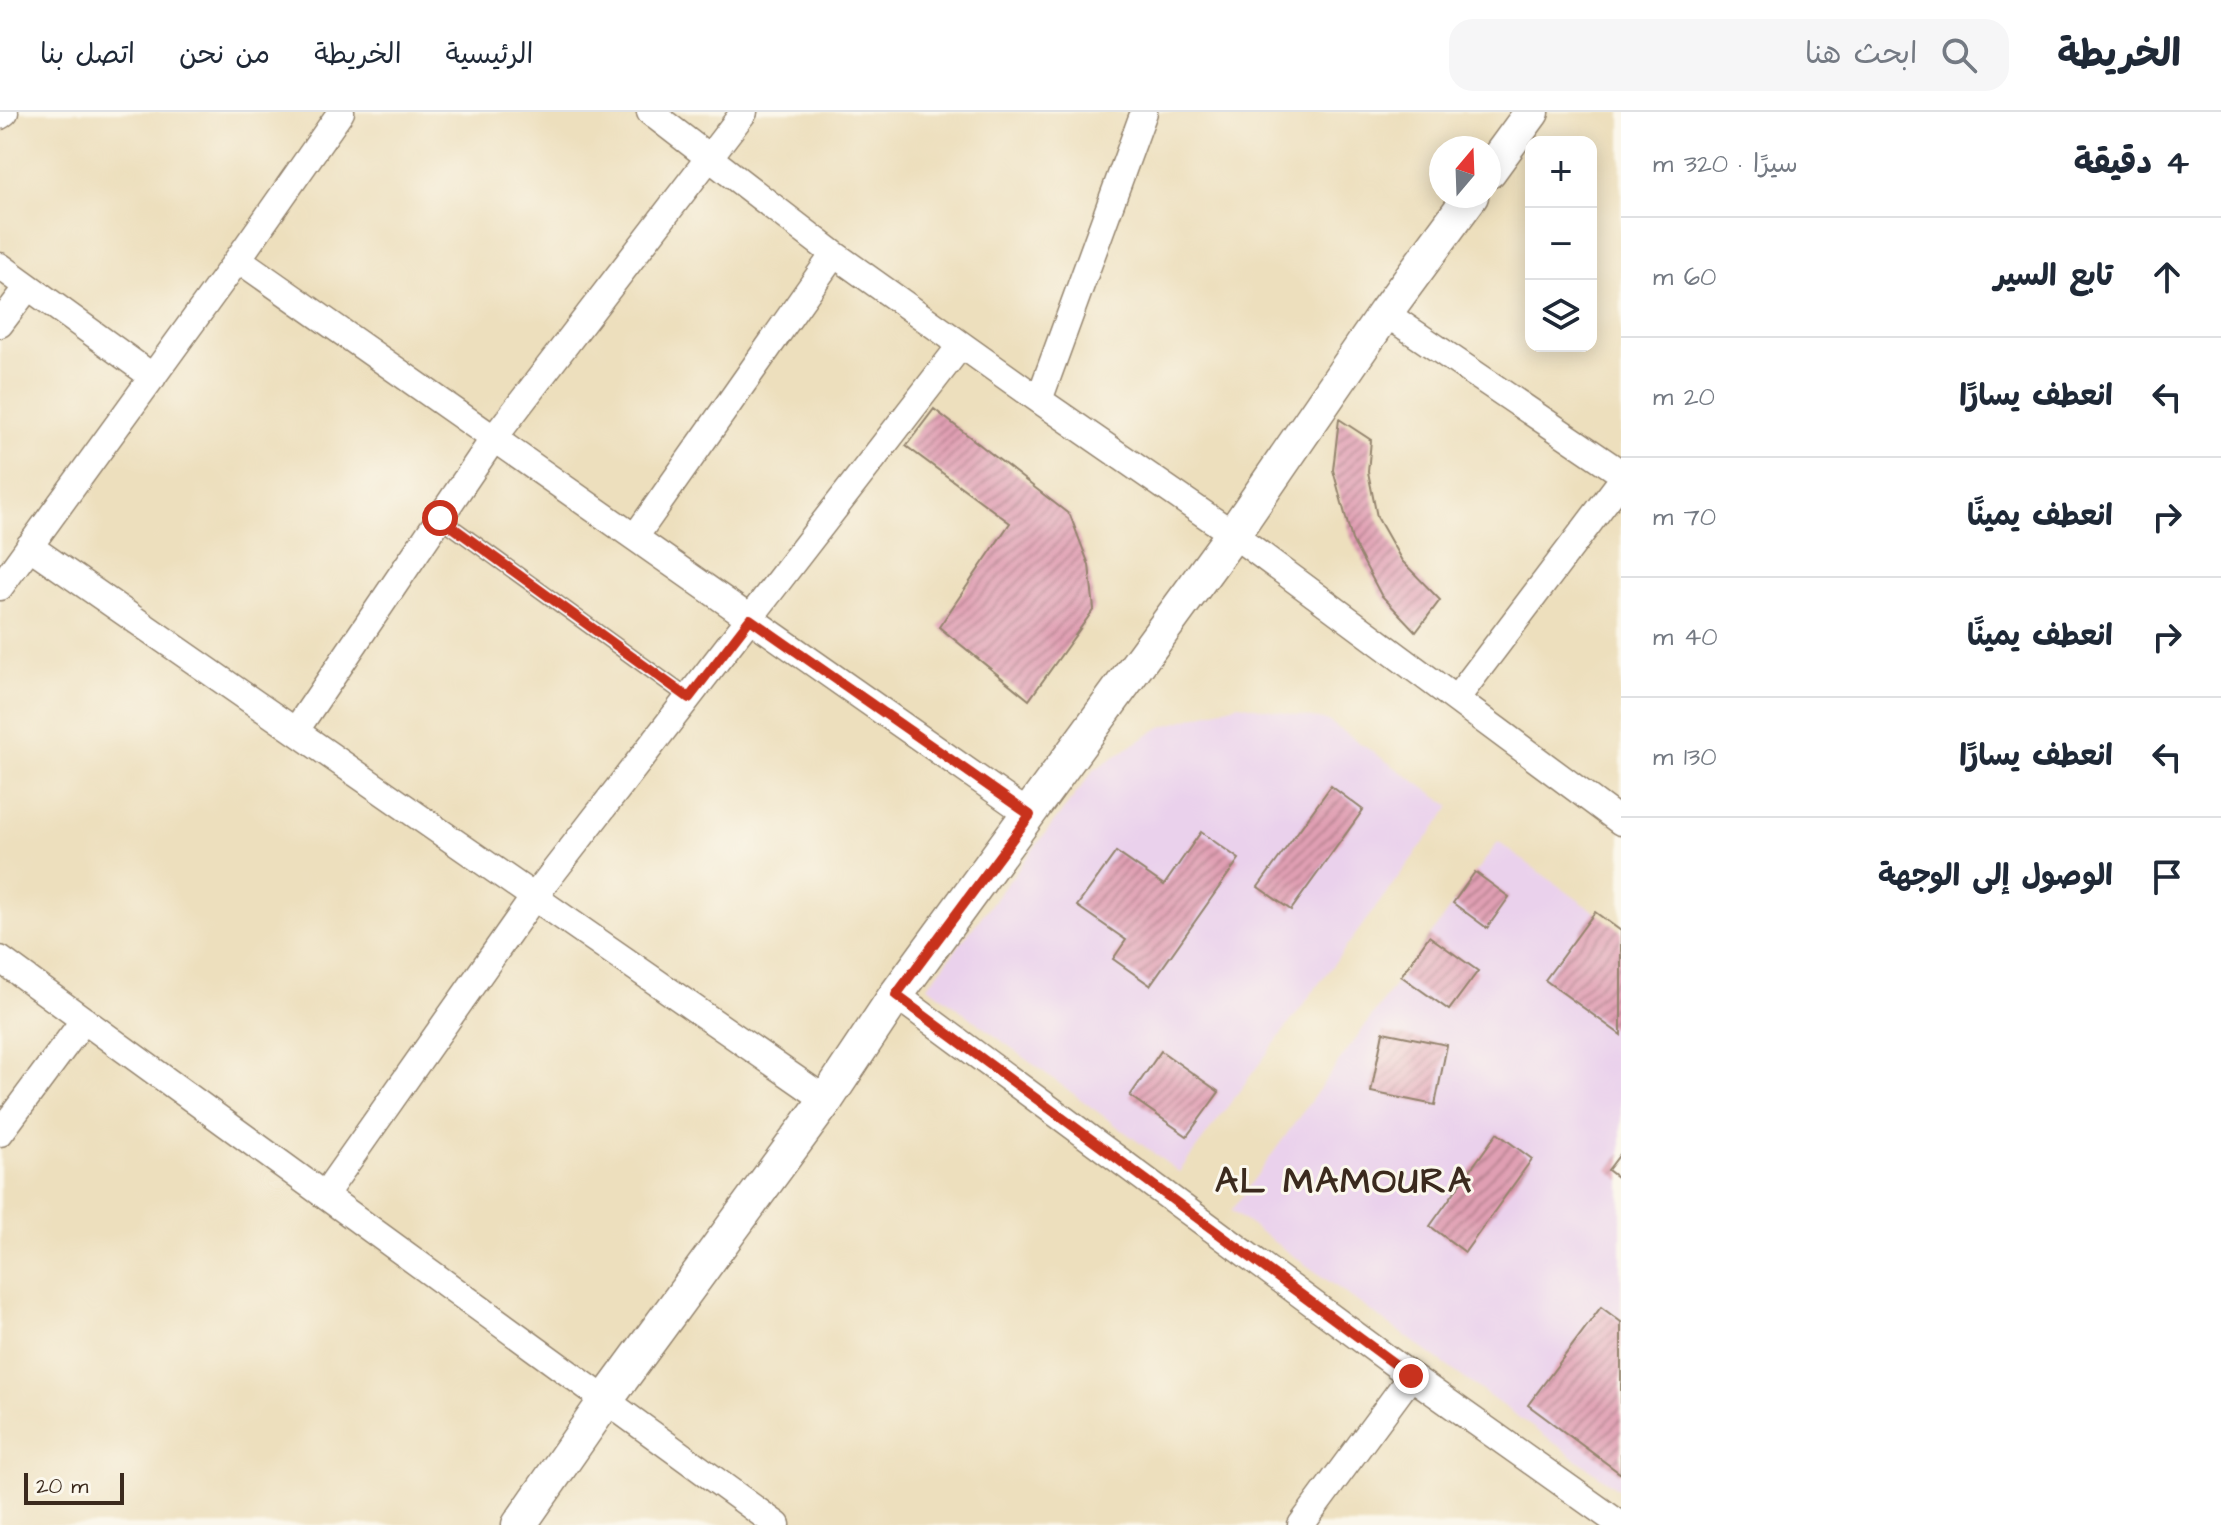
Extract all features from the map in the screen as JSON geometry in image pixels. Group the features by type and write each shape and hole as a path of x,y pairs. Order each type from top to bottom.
{"street":[{"path":"0,587 341,112"},
{"path":"650,112 834,254 1233,534 1621,822"},
{"path":"296,730 494,438 744,112"},
{"path":"1039,400 1144,112"},
{"path":"1501,155 1532,112"},
{"path":"519,1525 606,1400 826,1100 896,995 1233,534 1385,313 1462,208"},
{"path":"635,537 834,254"},
{"path":"238,259 1030,815"},
{"path":"0,266 153,377"},
{"path":"0,324 28,287"},
{"path":"1385,313 1621,473"},
{"path":"325,1194 534,897 961,345"},
{"path":"1456,699 1621,481"},
{"path":"29,546 826,1100"},
{"path":"0,959 777,1525"},
{"path":"896,995 1411,1376 1621,1525"},
{"path":"0,1133 84,1020"},
{"path":"1301,1525 1411,1376"}],"lane":[{"path":"440,518 689,698"}],"shaded area":[{"path":"1239,704 1328,721 1451,806 1179,1172 928,986 1095,769 1161,727"},
{"path":"1498,842 1621,931 1621,1491 1231,1211"}],"building":[{"path":"934,409 1070,515 1089,565 1094,609 1029,700 939,627 1010,523 906,446"},
{"path":"1339,419 1371,440 1368,472 1377,517 1402,561 1440,600 1416,632 1381,595 1352,540 1333,470"},
{"path":"1331,786 1363,810 1291,910 1258,887"},
{"path":"1201,832 1239,859 1150,985 1113,959 1126,940 1077,906 1116,852 1164,885"},
{"path":"1475,872 1509,897 1487,928 1453,903"},
{"path":"1595,912 1621,931 1621,1035 1545,980"},
{"path":"1429,936 1478,971 1449,1010 1401,976"},
{"path":"1383,1032 1447,1045 1435,1105 1371,1092"},
{"path":"1161,1051 1219,1092 1187,1136 1130,1096"},
{"path":"1497,1133 1532,1159 1465,1252 1430,1226"},
{"path":"1621,1153 1621,1180 1608,1170"},
{"path":"1601,1307 1621,1322 1621,1474 1528,1405"}],"district":[{"name":"AL MAMOURA","path":"1344,1179"}],"route":[{"path":"440,518 689,698 750,619 1030,815 896,995 1411,1376"}]}
